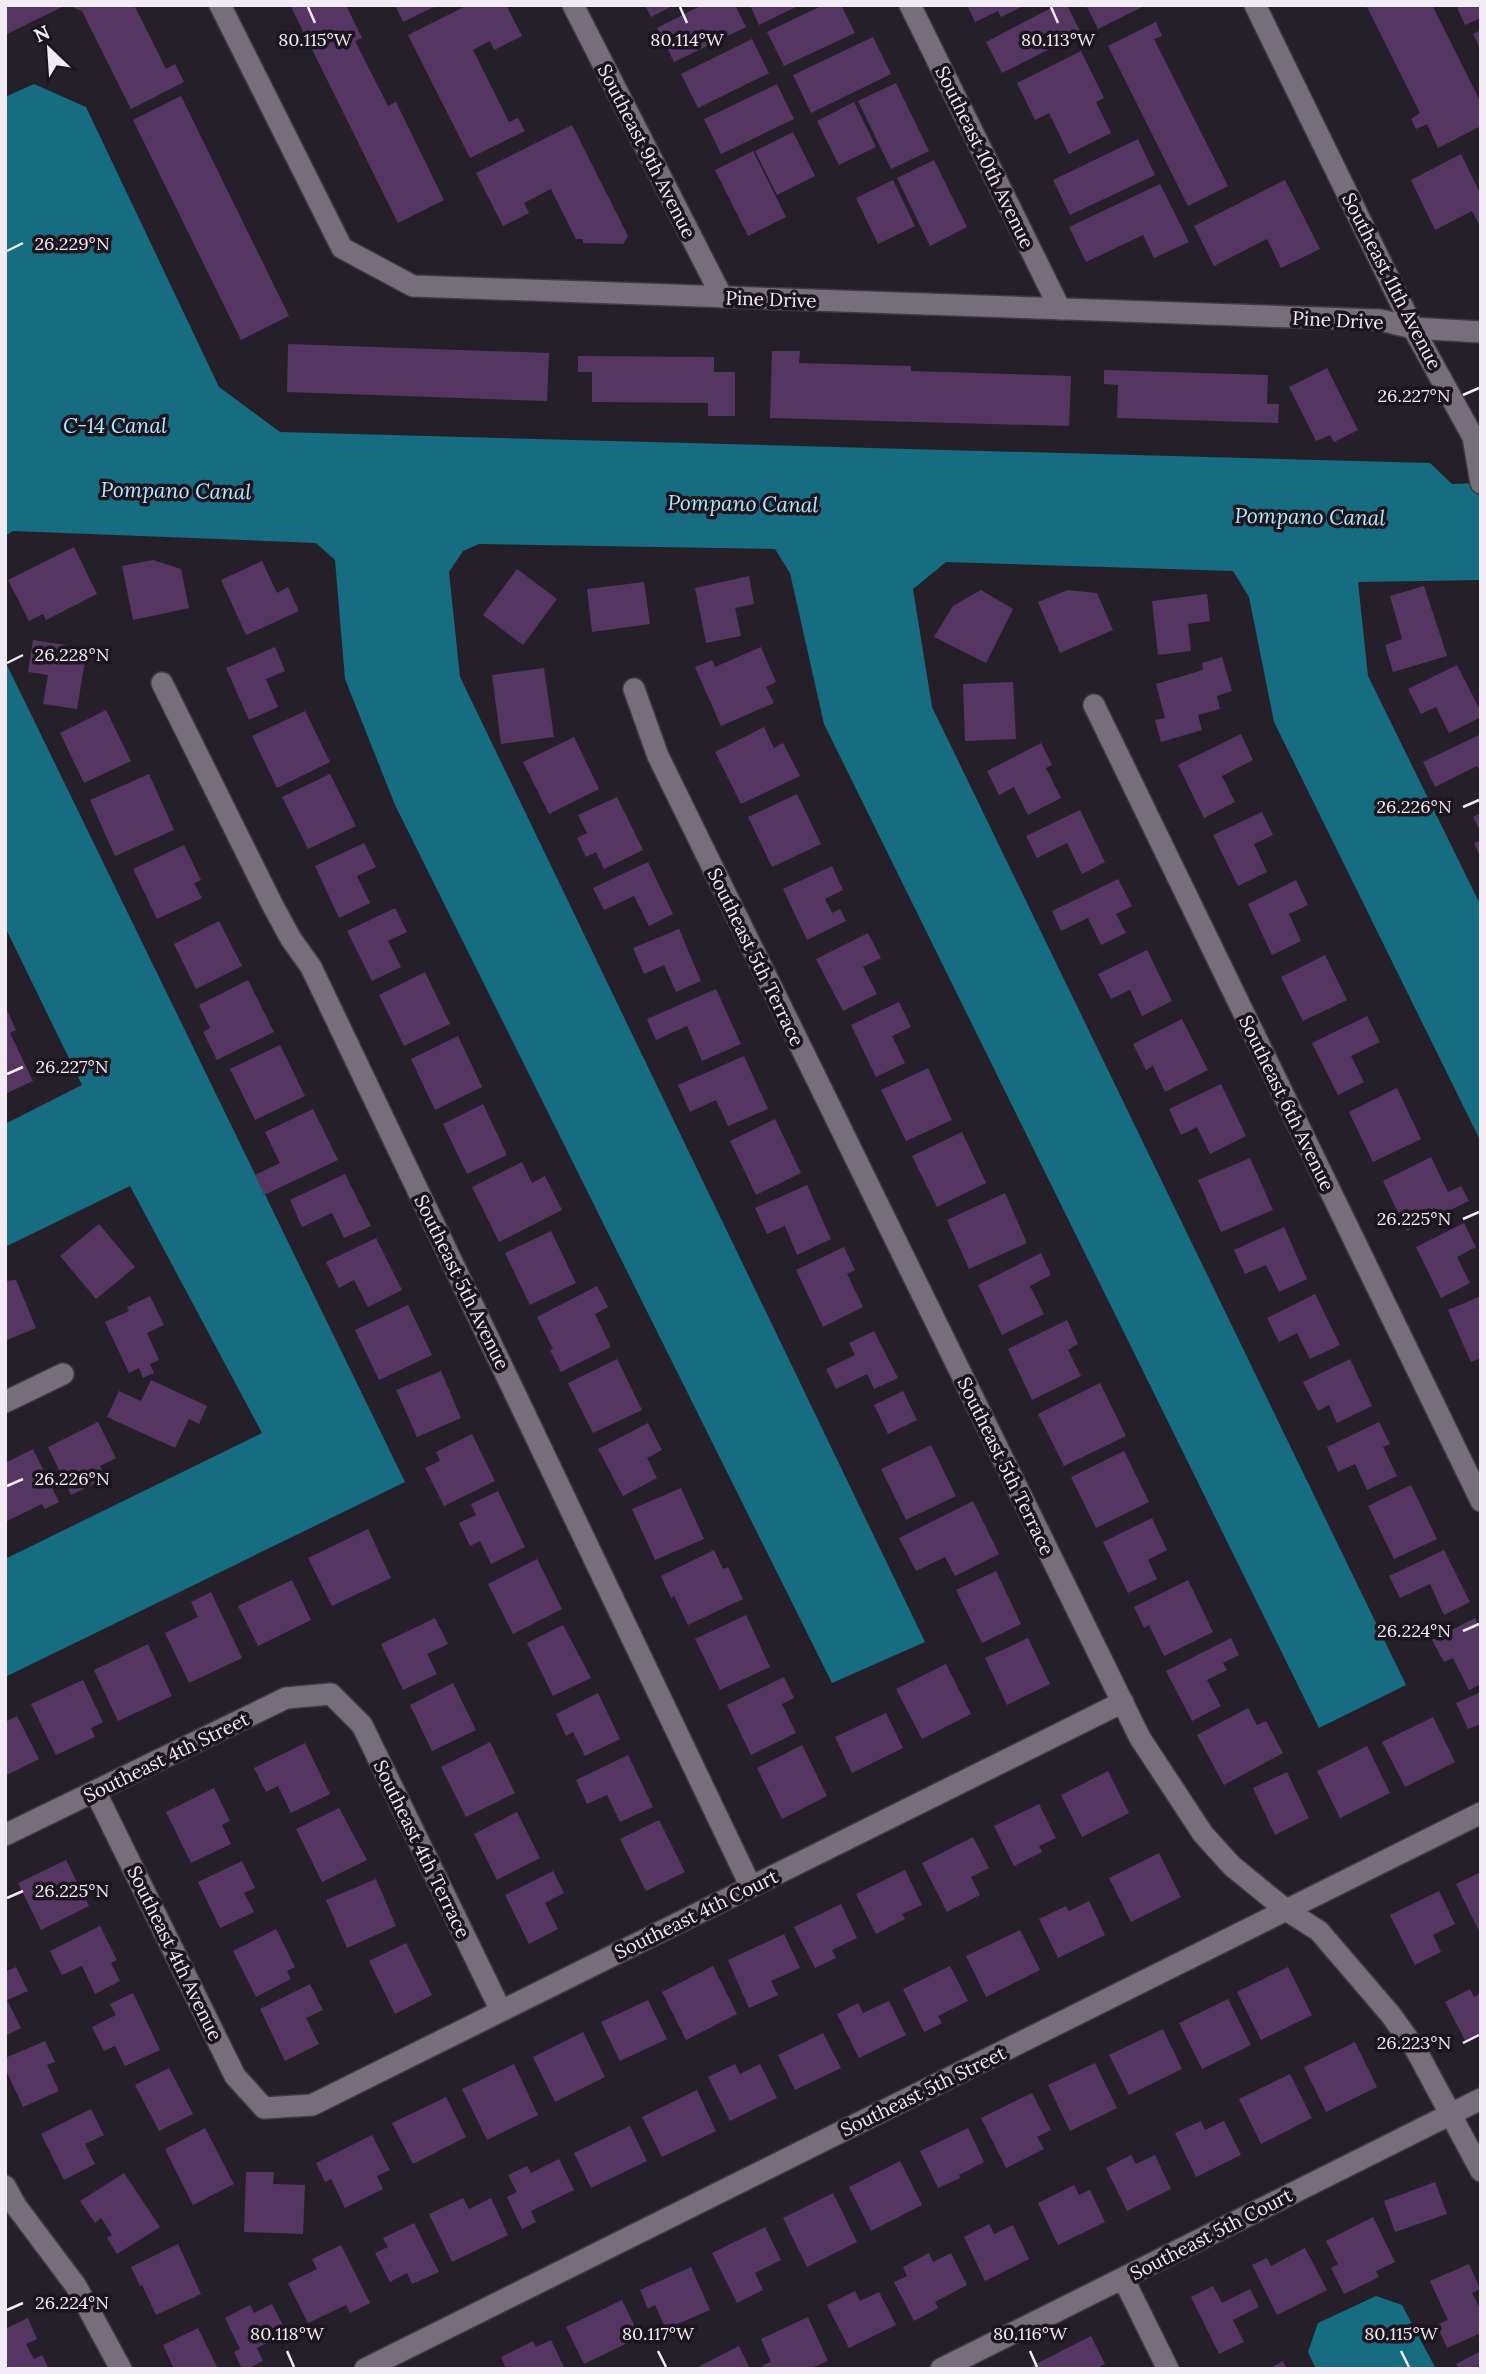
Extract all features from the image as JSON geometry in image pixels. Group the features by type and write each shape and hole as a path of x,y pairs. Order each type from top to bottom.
{"street":[{"name":"Pine Drive","path":"220,5 342,248 413,286 1380,320 1413,328 1481,332"},
{"name":"Southeast 9th Avenue","path":"573,5 722,297"},
{"name":"Southeast 10th Avenue","path":"910,5 1059,309"},
{"name":"Southeast 11th Avenue","path":"1255,5 1413,328 1473,437 1481,483"},
{"name":"Southeast 5th Avenue","path":"162,683 273,906 291,939 311,967 751,1887"},
{"name":"Southeast 5th Terrace","path":"634,689 658,757 1146,1748 1203,1834 1240,1875 1319,1931 1391,2015 1416,2050 1481,2171"},
{"name":"Southeast 6th Avenue","path":"1094,705 1481,1501"},
{"path":"5,1402 63,1374"},
{"name":"Southeast 4th Street","path":"5,1835 286,1698 331,1694"},
{"name":"Southeast 4th Terrace","path":"331,1694 362,1726 501,2011"},
{"name":"Southeast 4th Court","path":"264,2108 312,2105 1123,1702"},
{"name":"Southeast 4th Avenue","path":"95,1791 235,2076 264,2108"},
{"name":"Southeast 5th Street","path":"365,2369 1481,1813"},
{"name":"Southeast 5th Court","path":"941,2369 1481,2099"},
{"path":"5,2186 16,2206 76,2286 121,2369"},
{"path":"1123,2278 1168,2369"}],"water":[{"name":"C-14 Canal","path":"34,84 86,107 219,387 280,432 1430,463 1452,484 1481,483 1481,580 1358,582 1368,676 1481,906 1481,1142 1274,722 1249,597 1233,571 946,562 913,589 932,707 1406,1685 1319,1728 824,724 790,573 775,549 479,544 463,551 449,572 460,677 925,1642 832,1683 395,805 345,679 335,560 316,543 13,531 5,536 5,97"},
{"path":"5,661 405,1482 5,1677 5,1559 262,1433 130,1186 5,1247 5,1124 82,1085 5,927"},
{"path":"1376,2296 1402,2305 1436,2369 1316,2369 1308,2352 1318,2323"}],"building":[{"path":"5,5 66,5 5,35"},
{"path":"67,5 134,5 166,69 175,64 184,82 131,109 82,11"},
{"path":"290,5 346,5 362,38 355,41 388,106 396,102 444,200 398,223"},
{"path":"395,5 438,5 403,22"},
{"path":"468,5 506,5 522,36 494,50 490,41 473,50 509,122 518,118 525,131 470,158 408,35"},
{"path":"645,5 674,5 651,17"},
{"path":"702,5 735,5 746,27 674,62 657,28"},
{"path":"750,5 800,5 759,25"},
{"path":"823,5 841,5 855,33 784,66 767,32"},
{"path":"967,5 1025,5 1001,17 998,11 975,22"},
{"path":"1057,5 1067,5 1081,33 1002,73 986,42"},
{"path":"1086,5 1146,5 1098,29"},
{"path":"1366,5 1432,5 1481,103 1481,126 1438,148 1427,124 1416,129 1411,119 1420,113"},
{"path":"1456,5 1481,5 1481,18 1465,25"},
{"path":"1156,22 1162,36 1154,39 1228,186 1188,206 1108,46"},
{"path":"1481,30 1481,50 1473,34"},
{"path":"873,37 891,74 811,113 793,75"},
{"path":"752,39 769,73 698,108 681,74"},
{"path":"1081,51 1104,98 1096,102 1111,133 1069,154 1049,113 1035,120 1017,83"},
{"path":"896,83 929,151 891,169 858,101"},
{"path":"777,84 794,119 721,154 704,119"},
{"path":"181,96 289,316 241,340 133,120"},
{"path":"854,102 876,147 839,165 817,121"},
{"path":"572,125 628,236 623,244 583,243 583,239 576,239 551,189 524,203 529,213 503,226 476,173"},
{"path":"793,132 815,176 777,195 755,151"},
{"path":"1138,139 1155,175 1070,215 1053,180"},
{"path":"753,151 786,217 748,236 715,170"},
{"path":"1461,154 1479,191 1481,190 1481,228 1472,211 1435,230 1411,180"},
{"path":"934,160 967,227 930,246 897,178"},
{"path":"893,180 915,226 878,244 856,198"},
{"path":"1285,180 1320,249 1281,268 1267,239 1214,266 1194,226"},
{"path":"1160,184 1189,242 1154,258 1143,235 1086,262 1069,227"},
{"path":"288,344 549,353 547,401 287,392"},
{"path":"772,351 800,351 799,363 911,366 911,371 1071,376 1069,426 770,418"},
{"path":"578,356 714,357 714,372 735,372 735,416 708,416 708,403 592,402 592,372 578,372"},
{"path":"1327,368 1358,430 1334,442 1330,435 1316,441 1289,387"},
{"path":"1104,370 1268,375 1267,404 1279,404 1278,423 1117,418 1118,385 1104,384"},
{"path":"74,547 97,594 46,620 43,614 29,621 8,580"},
{"path":"153,560 181,569 189,608 133,620 122,566"},
{"path":"262,561 277,593 288,587 299,611 246,635 221,580"},
{"path":"517,569 557,599 523,645 483,615"},
{"path":"749,576 754,604 735,608 741,636 706,643 695,588"},
{"path":"644,582 650,624 592,632 587,589"},
{"path":"1424,586 1447,656 1393,672 1385,645 1402,639 1390,596"},
{"path":"981,590 1013,609 986,663 934,637 953,606"},
{"path":"1068,590 1097,593 1113,630 1060,653 1038,602"},
{"path":"1207,594 1210,621 1188,624 1191,651 1158,655 1152,601"},
{"path":"33,640 66,645 65,651 86,655 77,709 43,704 48,675 28,672"},
{"path":"275,647 285,671 266,679 278,707 249,720 226,668"},
{"path":"761,647 776,682 766,687 774,703 721,726 695,667 712,660 715,667"},
{"path":"1222,657 1232,691 1217,696 1220,709 1198,715 1202,730 1161,742 1155,720 1165,718 1156,684 1203,670 1202,663"},
{"path":"1457,665 1481,717 1449,733 1436,707 1421,714 1408,689"},
{"path":"544,668 554,737 501,744 492,675"},
{"path":"1013,682 1016,739 965,741 963,684"},
{"path":"106,710 131,761 84,783 60,733"},
{"path":"305,711 330,762 277,788 252,736"},
{"path":"764,727 774,748 783,743 800,776 741,804 715,752"},
{"path":"1241,734 1253,760 1222,776 1235,802 1204,818 1178,765"},
{"path":"1481,734 1481,772 1477,766 1435,787 1423,762"},
{"path":"574,737 599,789 549,814 523,762"},
{"path":"1041,743 1052,765 1046,768 1061,798 1028,815 1014,787 999,795 987,771"},
{"path":"149,774 174,830 115,856 90,800"},
{"path":"330,774 356,826 308,849 282,797"},
{"path":"797,794 821,844 772,867 748,817"},
{"path":"617,797 643,850 604,869 596,852 586,857 577,838 587,833 578,815"},
{"path":"1080,810 1105,862 1082,874 1067,843 1037,858 1026,836"},
{"path":"1262,812 1273,835 1254,844 1267,872 1238,886 1213,835"},
{"path":"1481,813 1481,833 1473,817"},
{"path":"1481,840 1481,858 1474,843"},
{"path":"364,843 376,867 357,876 370,903 339,918 315,866"},
{"path":"184,845 201,880 194,883 202,898 157,919 133,869"},
{"path":"648,862 673,914 649,926 634,896 604,910 593,888"},
{"path":"832,866 843,890 825,899 832,913 840,909 846,921 807,940 783,889"},
{"path":"1118,879 1132,906 1116,914 1126,933 1101,945 1088,918 1061,931 1052,911"},
{"path":"1296,880 1308,905 1289,914 1301,941 1272,955 1248,904"},
{"path":"395,908 407,932 388,941 401,967 372,981 347,931"},
{"path":"219,921 242,966 196,989 174,944"},
{"path":"679,929 701,981 676,992 664,965 644,974 633,948"},
{"path":"868,933 881,958 863,967 877,994 843,1011 816,959"},
{"path":"1147,950 1172,1001 1142,1016 1130,990 1111,999 1098,974"},
{"path":"1325,955 1347,1000 1303,1021 1281,977"},
{"path":"425,972 450,1024 404,1046 379,995"},
{"path":"248,980 274,1032 217,1060 203,1032 210,1028 199,1005"},
{"path":"716,989 741,1044 702,1061 687,1026 656,1040 647,1019"},
{"path":"899,1002 911,1027 892,1036 905,1063 876,1077 851,1025"},
{"path":"5,1006 16,1030 10,1033 33,1081 5,1094"},
{"path":"1367,1016 1380,1042 1351,1056 1364,1082 1338,1095 1312,1043"},
{"path":"1182,1019 1208,1070 1165,1092 1153,1066 1146,1070 1133,1044"},
{"path":"458,1036 482,1087 435,1110 411,1059"},
{"path":"280,1045 305,1096 255,1120 230,1069"},
{"path":"744,1056 768,1109 728,1126 716,1100 690,1112 678,1085"},
{"path":"928,1068 952,1120 906,1141 881,1090"},
{"path":"1221,1084 1246,1136 1210,1154 1197,1127 1181,1135 1169,1109"},
{"path":"1397,1088 1421,1139 1373,1162 1349,1112"},
{"path":"483,1104 507,1155 467,1174 443,1124"},
{"path":"313,1109 338,1160 264,1195 255,1175 280,1163 265,1132"},
{"path":"775,1119 801,1173 756,1195 730,1141"},
{"path":"962,1132 986,1183 937,1207 912,1156"},
{"path":"1431,1157 1448,1192 1461,1186 1469,1201 1407,1231 1383,1181"},
{"path":"1250,1158 1273,1210 1221,1232 1198,1180"},
{"path":"522,1162 532,1183 545,1176 562,1210 499,1242 472,1187"},
{"path":"345,1174 371,1226 344,1238 332,1213 302,1227 290,1200"},
{"path":"807,1185 831,1239 797,1255 785,1226 767,1234 755,1208"},
{"path":"1005,1193 1027,1243 969,1269 947,1220"},
{"path":"1464,1223 1476,1247 1457,1257 1470,1283 1441,1298 1416,1247"},
{"path":"99,1224 135,1267 96,1299 60,1256"},
{"path":"1284,1227 1307,1279 1279,1292 1266,1265 1245,1274 1234,1250"},
{"path":"551,1231 576,1283 530,1305 505,1253"},
{"path":"376,1238 402,1290 368,1307 354,1280 339,1288 326,1262"},
{"path":"844,1247 855,1270 847,1274 863,1307 823,1327 796,1270"},
{"path":"1041,1253 1051,1275 1030,1286 1044,1314 1002,1335 978,1285"},
{"path":"16,1280 36,1328 5,1341 5,1281"},
{"path":"597,1286 608,1307 595,1314 611,1347 561,1372 537,1317"},
{"path":"1315,1294 1340,1345 1310,1359 1297,1333 1279,1342 1267,1318"},
{"path":"150,1296 164,1325 147,1333 159,1360 150,1364 154,1373 143,1378 139,1368 129,1373 105,1322 129,1311 127,1307"},
{"path":"1481,1296 1481,1358 1471,1362 1448,1310"},
{"path":"408,1305 432,1355 379,1380 355,1330"},
{"path":"1067,1320 1078,1344 1068,1350 1081,1376 1032,1400 1008,1349"},
{"path":"874,1331 898,1378 874,1389 867,1374 836,1389 826,1369 855,1355 849,1343"},
{"path":"617,1359 642,1410 593,1433 568,1383"},
{"path":"1350,1359 1372,1406 1337,1423 1329,1405 1318,1411 1303,1382"},
{"path":"441,1371 461,1418 417,1437 396,1390"},
{"path":"151,1380 207,1406 199,1424 189,1419 175,1448 107,1417 119,1391 141,1401"},
{"path":"1100,1383 1126,1436 1064,1466 1038,1414"},
{"path":"903,1391 917,1420 888,1434 874,1405"},
{"path":"98,1422 116,1458 100,1466 106,1478 71,1495 48,1447"},
{"path":"1379,1422 1390,1444 1383,1447 1397,1476 1367,1490 1355,1464 1338,1472 1327,1447"},
{"path":"648,1423 662,1450 647,1458 657,1478 623,1496 598,1449"},
{"path":"472,1434 495,1481 444,1506 425,1468 440,1461 436,1452"},
{"path":"931,1445 956,1496 906,1520 881,1469"},
{"path":"33,1449 59,1502 45,1509 42,1504 5,1522 5,1463"},
{"path":"1124,1451 1149,1502 1096,1528 1071,1477"},
{"path":"1411,1485 1437,1539 1394,1559 1368,1506"},
{"path":"681,1488 704,1539 655,1560 632,1509"},
{"path":"498,1491 525,1547 491,1564 480,1541 470,1546 459,1523 476,1515 471,1504"},
{"path":"973,1501 999,1554 955,1576 945,1557 916,1571 899,1538"},
{"path":"1152,1518 1167,1550 1148,1560 1157,1579 1128,1593 1103,1542"},
{"path":"368,1529 391,1578 332,1606 308,1558"},
{"path":"714,1550 723,1569 728,1567 743,1599 688,1625 661,1576"},
{"path":"1444,1550 1470,1602 1444,1615 1430,1584 1400,1598 1389,1576"},
{"path":"537,1559 562,1609 513,1634 488,1584"},
{"path":"996,1571 1021,1624 982,1643 956,1590"},
{"path":"292,1580 311,1620 258,1646 238,1606"},
{"path":"1188,1580 1213,1632 1164,1656 1149,1625 1144,1628 1134,1607"},
{"path":"211,1592 242,1658 189,1683 165,1633 198,1617 191,1602"},
{"path":"746,1615 770,1667 720,1690 695,1639"},
{"path":"435,1618 448,1644 427,1654 437,1674 403,1690 381,1644"},
{"path":"1475,1618 1481,1630 1481,1684 1469,1690 1453,1658 1444,1662 1432,1640"},
{"path":"563,1625 591,1678 553,1696 527,1643"},
{"path":"1028,1638 1050,1684 1007,1705 985,1658"},
{"path":"1231,1638 1239,1655 1223,1663 1227,1670 1207,1680 1221,1706 1192,1721 1166,1671"},
{"path":"148,1644 172,1696 118,1721 94,1670"},
{"path":"946,1664 971,1714 922,1739 896,1689"},
{"path":"784,1677 794,1698 782,1704 796,1733 751,1755 727,1705"},
{"path":"83,1680 103,1722 91,1728 95,1737 56,1755 31,1704"},
{"path":"453,1683 476,1730 432,1751 410,1705"},
{"path":"1481,1692 1481,1724 1468,1729 1456,1703"},
{"path":"598,1693 620,1739 585,1756 573,1732 566,1736 556,1714"},
{"path":"1248,1708 1257,1725 1266,1721 1283,1753 1224,1785 1197,1735"},
{"path":"886,1713 903,1748 852,1773 835,1737"},
{"path":"17,1716 39,1759 5,1776 5,1722"},
{"path":"1433,1717 1455,1762 1405,1787 1382,1742"},
{"path":"490,1742 515,1793 466,1817 441,1767"},
{"path":"305,1743 330,1794 291,1813 278,1786 266,1792 254,1768"},
{"path":"802,1745 827,1796 782,1819 757,1768"},
{"path":"1367,1746 1390,1793 1340,1818 1317,1771"},
{"path":"628,1755 653,1807 620,1822 607,1795 587,1804 576,1780"},
{"path":"1108,1771 1129,1813 1082,1837 1061,1795"},
{"path":"1287,1772 1309,1818 1275,1835 1253,1788"},
{"path":"214,1788 230,1821 222,1825 231,1844 191,1863 166,1812"},
{"path":"1039,1804 1056,1838 1039,1846 1042,1852 1014,1866 994,1826"},
{"path":"339,1808 367,1860 322,1882 296,1829"},
{"path":"517,1812 540,1858 497,1880 474,1834"},
{"path":"659,1820 685,1872 646,1891 620,1839"},
{"path":"973,1837 989,1868 971,1877 980,1895 947,1912 922,1863"},
{"path":"1159,1853 1181,1897 1131,1922 1109,1878"},
{"path":"66,1860 89,1906 41,1930 18,1883"},
{"path":"242,1861 255,1888 244,1893 254,1912 220,1928 198,1882"},
{"path":"905,1870 922,1905 902,1914 905,1919 876,1934 856,1894"},
{"path":"553,1871 564,1893 545,1903 558,1929 529,1944 505,1895"},
{"path":"1481,1872 1481,1928 1478,1929 1456,1884"},
{"path":"376,1879 396,1926 347,1948 326,1900"},
{"path":"1439,1891 1455,1924 1433,1935 1441,1952 1415,1965 1390,1915"},
{"path":"1089,1901 1105,1935 1058,1958 1039,1919 1066,1906 1069,1911"},
{"path":"841,1904 857,1938 832,1950 836,1958 815,1968 794,1927"},
{"path":"100,1926 117,1960 111,1963 120,1981 95,1994 82,1966 62,1975 50,1951"},
{"path":"276,1929 295,1967 287,1971 291,1979 256,1997 233,1951"},
{"path":"1020,1930 1040,1970 986,1997 966,1956"},
{"path":"784,1934 800,1968 771,1981 778,1995 749,2008 728,1960"},
{"path":"406,1943 432,1995 395,2014 369,1961"},
{"path":"713,1966 737,2014 686,2040 662,1992"},
{"path":"950,1966 968,2001 938,2016 942,2023 924,2032 903,1989"},
{"path":"16,1967 28,1991 7,2000 21,2028 5,2036 5,1972"},
{"path":"1288,1967 1312,2015 1261,2040 1237,1992"},
{"path":"310,1984 323,2010 306,2018 319,2044 285,2061 260,2009"},
{"path":"1470,1989 1474,1997 1481,1993 1481,2035 1466,2042 1445,2002"},
{"path":"133,1993 160,2050 125,2066 115,2046 104,2051 92,2027 116,2015 110,2004"},
{"path":"1228,1999 1251,2045 1202,2069 1179,2023"},
{"path":"648,2000 667,2039 620,2061 601,2022"},
{"path":"889,2001 906,2035 859,2058 837,2014 858,2003 863,2013"},
{"path":"1163,2029 1182,2069 1129,2095 1109,2055"},
{"path":"583,2032 605,2077 555,2102 533,2057"},
{"path":"823,2033 841,2068 795,2090 778,2055"},
{"path":"45,2041 55,2062 47,2065 59,2091 23,2107 5,2068 5,2058"},
{"path":"1355,2042 1377,2087 1326,2112 1304,2067"},
{"path":"1095,2063 1117,2108 1070,2131 1048,2085"},
{"path":"514,2064 538,2115 487,2140 462,2089"},
{"path":"735,2064 740,2074 760,2064 777,2098 730,2121 708,2077"},
{"path":"169,2068 193,2114 159,2131 135,2085"},
{"path":"1290,2074 1312,2118 1261,2144 1239,2099"},
{"path":"697,2090 716,2131 662,2157 642,2117"},
{"path":"1032,2093 1051,2130 1037,2137 1044,2149 1006,2168 981,2118"},
{"path":"446,2097 466,2137 413,2164 392,2123"},
{"path":"91,2109 104,2135 85,2144 95,2164 64,2180 41,2134"},
{"path":"1201,2121 1205,2130 1224,2121 1241,2155 1196,2177 1175,2133"},
{"path":"630,2126 647,2161 591,2188 574,2153"},
{"path":"205,2128 234,2184 193,2205 165,2149"},
{"path":"968,2128 984,2162 959,2175 960,2178 938,2188 920,2151"},
{"path":"372,2135 390,2170 377,2176 383,2189 345,2208 331,2179 325,2182 316,2163"},
{"path":"1131,2155 1136,2164 1155,2155 1171,2189 1127,2211 1106,2168"},
{"path":"559,2159 574,2190 531,2211 536,2222 522,2229 507,2197 517,2192 508,2175 527,2166 531,2173"},
{"path":"900,2161 922,2205 871,2231 849,2187"},
{"path":"246,2172 274,2172 273,2184 305,2185 303,2234 244,2232"},
{"path":"124,2173 160,2227 117,2254 107,2238 112,2235 101,2218 95,2223 80,2201"},
{"path":"1435,2182 1447,2214 1395,2232 1384,2201"},
{"path":"1074,2185 1079,2195 1090,2190 1105,2222 1058,2245 1038,2203"},
{"path":"833,2193 857,2242 807,2267 783,2218"},
{"path":"463,2198 469,2209 491,2198 508,2235 452,2262 429,2214"},
{"path":"1373,2217 1395,2262 1376,2271 1379,2277 1344,2294 1331,2268 1338,2264 1326,2241"},
{"path":"414,2223 439,2272 412,2284 407,2273 390,2282 375,2253 388,2247 383,2238"},
{"path":"989,2224 994,2234 1013,2225 1029,2259 985,2281 964,2237"},
{"path":"765,2227 781,2260 755,2273 763,2290 737,2303 712,2253"},
{"path":"178,2244 201,2294 156,2315 131,2267"},
{"path":"341,2245 370,2303 350,2313 346,2305 308,2323 288,2283 317,2269 312,2259"},
{"path":"1305,2248 1327,2290 1277,2315 1252,2265 1267,2258 1271,2266"},
{"path":"929,2253 933,2262 951,2253 967,2285 935,2302 938,2308 914,2321 894,2282 907,2276 903,2267"},
{"path":"1469,2264 1480,2289 1472,2293 1481,2310 1481,2333 1447,2348 1437,2325 1448,2320 1430,2281"},
{"path":"691,2267 710,2310 666,2329 655,2305 648,2309 640,2290"},
{"path":"1213,2286 1222,2303 1250,2289 1259,2307 1233,2320 1244,2342 1219,2354 1191,2297"},
{"path":"855,2291 860,2301 879,2292 896,2325 849,2348 827,2305"},
{"path":"622,2300 640,2337 584,2364 566,2327"},
{"path":"272,2304 287,2333 257,2348 263,2361 242,2369 234,2352 240,2349 225,2318 250,2305 254,2313"},
{"path":"808,2317 828,2361 809,2369 764,2369 763,2365 771,2362 761,2339"},
{"path":"28,2318 37,2339 26,2344 34,2359 42,2355 49,2369 5,2369 5,2329"},
{"path":"198,2328 218,2369 174,2369 163,2345"},
{"path":"1091,2336 1105,2364 1096,2369 1034,2369 1032,2366"},
{"path":"551,2340 565,2369 506,2369 501,2357 533,2341 536,2347"},
{"path":"739,2346 750,2369 694,2369"},
{"path":"1481,2351 1481,2369 1459,2369 1456,2364"},
{"path":"1283,2361 1287,2369 1268,2369"}],"water label":[{"name":"Pompano Canal","path":"176,491"},
{"name":"Pompano Canal","path":"743,504"},
{"name":"Pompano Canal","path":"1310,517"}]}
